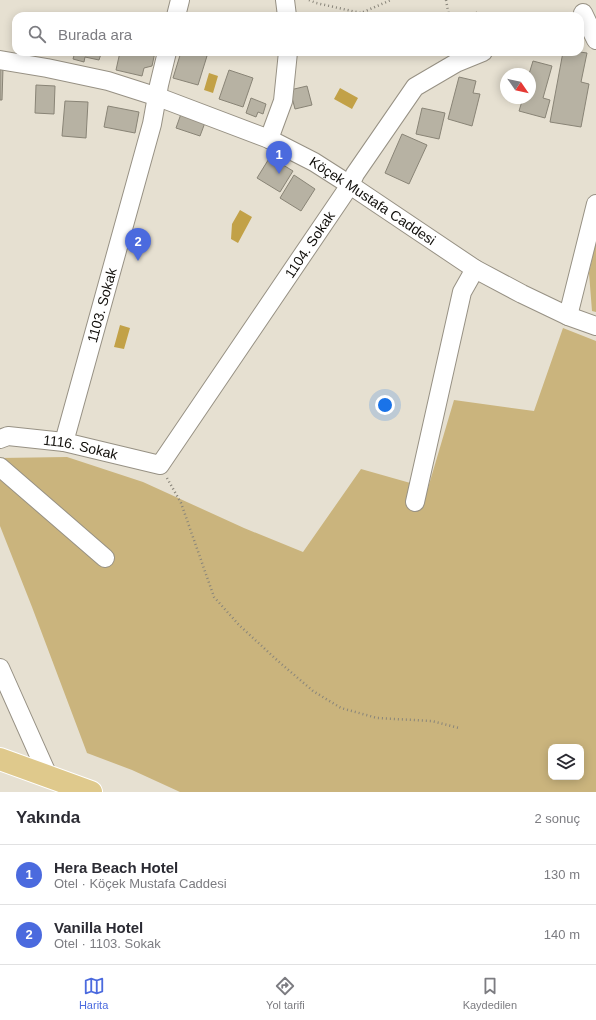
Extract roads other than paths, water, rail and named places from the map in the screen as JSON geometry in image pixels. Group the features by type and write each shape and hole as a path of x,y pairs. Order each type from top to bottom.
{"main road":[{"path":"0,752 49,778"},
{"path":"0,759 91,792"}],"street":[{"path":"177,12 180,0"},
{"path":"285,0 286,12"},
{"path":"585,12 596,40"},
{"name":"1103. Sokak","path":"64,442 152,124 166,56"},
{"path":"269,139 283,101 288,56"},
{"name":"1104. Sokak","path":"160,466 350,185 355,174 415,87 456,62 472,56"},
{"name":"Köçek Mustafa Caddesi","path":"0,60 47,68 108,82 158,97 269,139 314,162 475,269 568,316 596,326"},
{"path":"568,316 596,204"},
{"path":"415,502 462,292 475,269"},
{"name":"1116. Sokak","path":"0,439 8,436 64,442 160,466"},
{"path":"0,467 104,558"},
{"path":"0,668 49,778"}],"place":[{"name":"Hera Beach Hotel","path":"279,174"},
{"name":"Vanilla Hotel","path":"138,261"}]}
